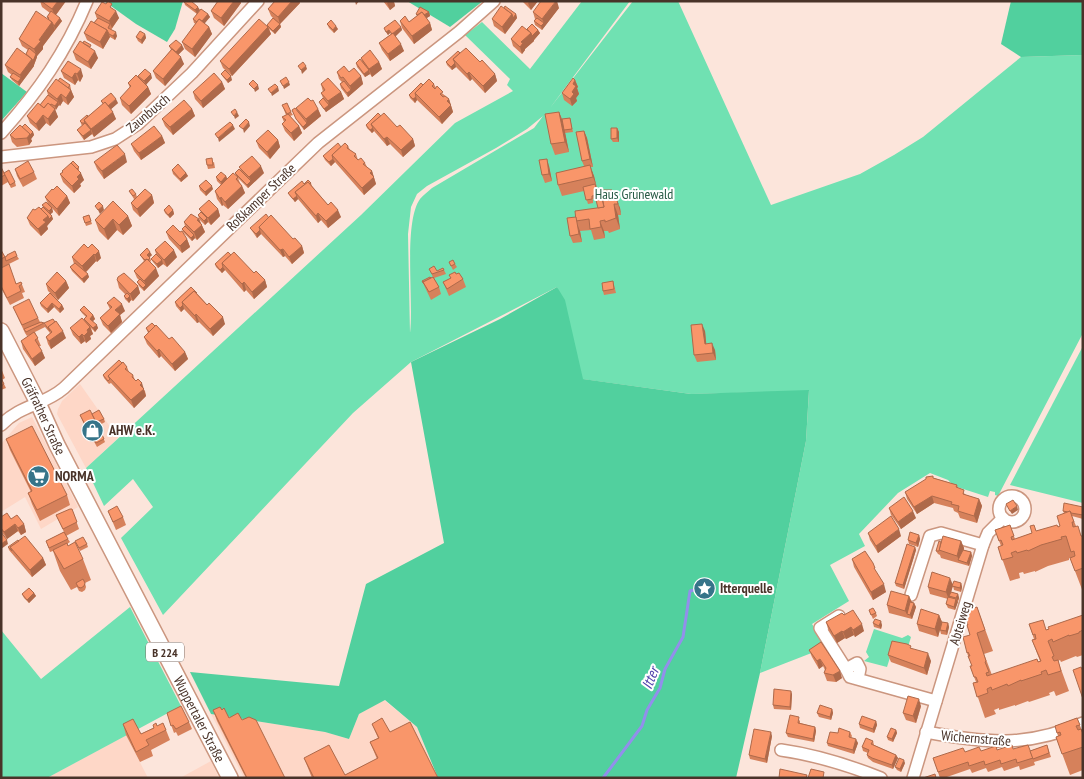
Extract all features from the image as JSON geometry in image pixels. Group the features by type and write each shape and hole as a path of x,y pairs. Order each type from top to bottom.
{"main road":[{"name":"Gräfrather Straße","path":"1,331 101,527"},
{"name":"Wuppertaler Straße","path":"101,527 230,778"}],"street":[{"path":"1,133 31,99 58,61 75,30 87,1"},
{"name":"Zaunbusch","path":"1,157 83,148 115,139 138,124 192,73 258,1"},
{"name":"Roßkamper Straße","path":"1,425 22,409 50,399 64,388 318,143 458,32 494,1"},
{"name":"Abteiweg","path":"913,778 984,544 988,533 1003,518"},
{"path":"911,595 930,536 941,533 984,544"},
{"path":"842,614 820,628 850,676 936,700"},
{"name":"Wichernstraße","path":"926,732 963,740 1018,742 1053,734 1083,723"},
{"path":"781,750 828,759 881,778"}],"shaded area":[{"path":"80,384 118,438 86,468 57,414 62,401"},
{"path":"32,417 78,507 41,529 25,497 1,512 1,444 19,423"},
{"path":"384,700 417,727 438,778 244,778 211,714 325,732 349,739 359,714"},
{"path":"126,735 148,778 47,778"},
{"path":"211,761 219,778 180,778"}],"green space":[{"path":"104,1 183,1 175,29 167,42 136,24"},
{"path":"407,1 483,1 450,27"},
{"name":"Haus Grünewald","path":"582,1 630,1 550,108 633,1 678,1 771,205 860,174 894,155 923,137 1021,57 1083,55 1083,333 998,496 995,495 995,492 990,491 988,497 954,486 948,480 930,473 898,493 859,534 865,546 830,565 849,601 812,624 827,647 760,673 806,441 809,391 691,394 582,379 557,287 411,362 353,413 163,615 121,538 153,507 133,479 104,506 86,468 361,215 455,123 513,91 507,85 510,79 465,35 482,22 530,69","holes":["543,116 534,128 432,188 420,199 415,210 410,244 410,333 408,234 411,207 417,194 427,186 527,129"]},
{"path":"1011,1 1081,1 1083,3 1083,55 1021,57 1001,44"},
{"path":"1,73 27,92 1,121"},
{"path":"557,287 565,300 583,379 691,394 809,390 806,441 760,673 736,778 438,778 417,727 385,700 359,714 349,739 325,732 211,714 190,672 339,686 366,584 444,543 411,362 500,319"},
{"path":"1083,346 1083,503 1010,485"},
{"path":"130,607 181,706 47,778 1,778 1,630 41,679"},
{"path":"874,629 902,638 908,635 911,637 908,647 893,648 887,667 864,661 869,657 866,652"}],"building":[{"path":"41,1 58,1 52,9"},
{"path":"108,1 112,4 110,7 116,11 109,21 95,13 102,2 106,4"},
{"path":"185,1 191,1 198,7 195,10"},
{"path":"218,1 234,1 221,18 211,11"},
{"path":"275,1 292,1 278,17 268,9"},
{"path":"541,1 556,1 542,19 533,12"},
{"path":"501,6 512,14 502,27 492,19"},
{"path":"505,6 516,14 513,18 512,14 504,8"},
{"path":"420,7 429,12 424,15 422,12 417,15"},
{"path":"201,9 208,14 202,21 199,19 197,22 193,19"},
{"path":"36,11 52,22 34,49 19,39"},
{"path":"51,11 60,18 54,26 47,17"},
{"path":"422,12 430,23 412,36 400,21 405,16 409,22"},
{"path":"98,18 110,24 108,28 116,32 113,36 107,30 94,23"},
{"path":"273,18 280,24 273,31 267,25"},
{"path":"537,18 544,23 541,26 534,21"},
{"path":"199,19 209,27 192,49 182,42"},
{"path":"259,19 268,27 229,69 220,61"},
{"path":"331,20 336,26 333,30 327,24"},
{"path":"395,20 401,27 392,34 389,30 386,32 384,28"},
{"path":"91,21 107,30 100,42 84,33"},
{"path":"532,24 538,30 532,36 527,29"},
{"path":"522,26 531,33 521,42 523,43 520,47 511,39"},
{"path":"140,31 145,34 141,40 136,37"},
{"path":"393,33 401,44 388,54 379,43"},
{"path":"176,40 182,45 176,52 169,46"},
{"path":"80,41 95,51 88,62 73,52"},
{"path":"84,41 91,45 90,47 83,43"},
{"path":"17,48 32,59 20,75 5,65"},
{"path":"29,48 36,54 33,61 26,54"},
{"path":"466,48 480,62 482,60 495,74 483,86 469,72 467,74 453,59"},
{"path":"172,49 181,57 163,79 153,71"},
{"path":"370,50 379,62 369,69 361,58"},
{"path":"458,51 460,53 453,59 455,63 451,67 446,62"},
{"path":"360,59 369,70 364,74 356,63"},
{"path":"68,61 81,69 72,78 61,71"},
{"path":"303,62 306,66 301,70 298,66"},
{"path":"344,66 349,72 354,68 361,76 350,86 337,72"},
{"path":"145,69 151,74 144,81 138,76"},
{"path":"225,70 231,76 227,80 221,74"},
{"path":"13,73 21,78 18,82 10,77"},
{"path":"214,73 222,82 201,101 193,92"},
{"path":"136,75 148,87 129,106 120,98 131,86 128,83"},
{"path":"286,77 289,82 283,86 280,81"},
{"path":"60,78 70,85 68,88 58,81"},
{"path":"328,78 341,92 328,101 321,93 325,90 321,84"},
{"path":"573,78 575,80 573,84 576,86 572,92 574,94 570,99 562,93"},
{"path":"56,79 71,90 66,98 61,94 57,99 47,91"},
{"path":"429,79 434,84 432,86 435,89 437,86 443,92 440,94 443,97 445,96 449,99 447,101 451,105 439,117 415,93"},
{"path":"253,80 258,85 254,89 249,84"},
{"path":"344,81 351,90 347,93 340,84"},
{"path":"421,83 423,85 415,93 416,97 413,99 409,95"},
{"path":"275,84 278,87 271,93 268,89"},
{"path":"111,93 116,99 108,106 105,102 104,104 101,101"},
{"path":"48,95 58,102 55,106 48,103 44,108 40,105"},
{"path":"308,98 311,101 313,100 318,109 306,119 296,108"},
{"path":"323,98 329,105 324,109 319,102"},
{"path":"184,100 192,109 170,127 162,119"},
{"path":"105,102 113,112 91,129 84,120"},
{"path":"38,103 44,108 48,103 55,109 48,119 43,115 36,124 27,116"},
{"path":"287,103 291,112 287,114 282,105"},
{"path":"295,108 307,123 303,127 296,119 292,110"},
{"path":"235,109 237,112 234,116 231,112"},
{"path":"559,112 565,142 551,144 545,114"},
{"path":"378,113 381,116 371,124 373,128 370,130 366,125"},
{"path":"384,113 397,127 400,125 413,139 401,150 387,137 384,139 371,124"},
{"path":"288,114 299,126 291,133 282,124 286,120 282,117"},
{"path":"87,115 84,120 85,123 80,121"},
{"path":"570,118 572,129 564,130 562,119"},
{"path":"246,119 249,122 243,129 239,126"},
{"path":"230,122 233,125 218,138 215,134"},
{"path":"85,123 91,130 83,136 77,130"},
{"path":"25,124 33,132 30,135 22,127"},
{"path":"20,125 30,134 27,138 15,139 10,135"},
{"path":"154,126 162,136 139,153 131,144"},
{"path":"611,128 617,128 617,138 611,139"},
{"path":"268,130 278,140 267,152 256,141"},
{"path":"584,131 590,159 582,161 576,132"},
{"path":"338,143 341,147 332,155 333,159 329,162 323,156"},
{"path":"345,143 348,146 347,148 356,154 354,156 358,160 361,158 365,163 363,164 372,171 370,173 374,177 362,188 332,155"},
{"path":"117,145 125,154 102,171 94,162"},
{"path":"252,156 261,166 249,177 239,167"},
{"path":"212,158 213,165 207,165 206,159"},
{"path":"547,159 549,174 542,175 539,160"},
{"path":"28,161 34,172 20,179 15,169"},
{"path":"73,161 79,167 77,169 71,163"},
{"path":"71,163 81,173 77,177 79,179 72,186 60,174"},
{"path":"178,164 186,173 180,179 172,170"},
{"path":"590,165 593,177 558,185 556,173"},
{"path":"1,167 5,175 1,177"},
{"path":"239,169 251,181 247,185 235,173"},
{"path":"9,170 15,182 10,185 4,173"},
{"path":"221,172 226,176 221,182 216,177"},
{"path":"233,173 238,177 236,179 242,186 225,202 221,197 220,199 215,191"},
{"path":"206,180 212,186 205,192 199,186"},
{"path":"308,180 311,183 308,182 295,192 297,196 293,199 288,193 302,181 304,184"},
{"path":"308,182 328,205 331,202 338,210 326,221 318,213 316,216 295,192"},
{"path":"595,184 598,195 586,200 583,187"},
{"path":"57,186 67,196 57,209 45,197"},
{"path":"132,189 136,194 133,196 129,191"},
{"path":"145,189 152,195 137,209 131,203"},
{"path":"601,190 612,190 613,198 616,197 618,204 614,204 616,218 605,222 605,220 600,221 601,227 590,229 589,219 576,221 575,211 604,207"},
{"path":"602,199 604,207 598,208 596,200"},
{"path":"209,200 218,209 208,218 199,209"},
{"path":"113,201 128,216 119,225 113,219 104,229 95,220"},
{"path":"46,202 52,208 49,211 42,205"},
{"path":"99,202 103,206 98,210 95,206"},
{"path":"169,205 173,210 168,215 164,210"},
{"path":"39,207 48,216 43,220 46,222 38,229 27,218 33,209 35,210"},
{"path":"43,207 52,216 49,219 41,209"},
{"path":"201,212 207,218 204,221 198,215"},
{"path":"191,214 199,219 197,220 202,225 194,232 184,222"},
{"path":"266,214 269,218 259,227 260,230 256,234 250,228"},
{"path":"89,215 91,221 85,223 83,217"},
{"path":"271,215 302,246 289,257 259,227"},
{"path":"576,217 579,234 570,236 567,218"},
{"path":"173,225 180,232 182,231 187,239 180,246 166,232"},
{"path":"185,226 194,235 191,238 182,229"},
{"path":"165,241 174,250 164,260 155,250"},
{"path":"84,244 88,248 92,244 99,251 82,266 72,257"},
{"path":"147,248 150,252 147,255 150,258 145,260 140,255"},
{"path":"1,250 5,257 1,259"},
{"path":"15,251 17,256 6,261 5,257"},
{"path":"228,252 231,255 222,263 223,267 220,270 215,264"},
{"path":"234,252 254,273 256,271 265,280 252,292 244,282 242,284 222,263"},
{"path":"156,254 162,260 157,264 151,259"},
{"path":"147,259 156,268 144,281 134,271"},
{"path":"453,260 455,264 451,266 449,262"},
{"path":"75,263 88,274 82,279 70,267"},
{"path":"9,264 16,284 21,282 22,284 19,286 21,291 7,298 1,286 1,268"},
{"path":"434,266 437,271 443,268 444,270 432,274 429,269"},
{"path":"57,272 66,281 55,293 46,284"},
{"path":"455,272 456,274 459,273 463,279 447,289 443,282 451,278 449,275"},
{"path":"124,273 138,286 130,294 117,280"},
{"path":"433,277 439,287 429,292 423,282"},
{"path":"140,279 146,285 143,288 137,282"},
{"path":"613,281 614,289 603,291 602,283"},
{"path":"191,287 197,293 194,291 182,302 183,305 180,308 175,302"},
{"path":"194,291 207,305 209,303 223,317 210,329 182,302"},
{"path":"50,293 62,305 59,309 52,303 47,309 40,303"},
{"path":"127,293 130,296 127,299 124,296"},
{"path":"114,297 122,304 115,310 120,314 108,326 100,318 112,307 107,303"},
{"path":"29,299 38,318 22,325 13,307"},
{"path":"84,306 93,315 90,319 97,325 93,328 84,319 87,316 80,310"},
{"path":"82,318 90,327 84,336 82,334 79,337 70,328"},
{"path":"53,319 55,322 48,327 50,331 44,323"},
{"path":"56,321 63,331 49,341 46,337 52,332 48,327"},
{"path":"41,322 44,323 26,332 24,329"},
{"path":"152,323 155,326 149,332 146,328"},
{"path":"702,324 705,344 712,343 713,353 694,355 691,325"},
{"path":"156,325 169,339 172,337 185,352 172,364 159,349 157,351 144,337"},
{"path":"34,332 38,338 35,340 42,351 32,359 21,341"},
{"path":"119,360 122,363 108,376 110,379 108,381 103,375"},
{"path":"123,362 127,367 125,369 133,375 132,377 136,381 138,379 142,383 140,385 144,389 131,400 108,376"},
{"path":"90,410 98,426 89,432 80,415"},
{"path":"99,410 104,419 96,422 92,414"},
{"name":"NORMA","path":"32,426 67,495 37,510 28,493 32,491 6,439"},
{"path":"100,430 104,439 96,443 91,435"},
{"path":"933,476 933,478 957,485 956,487 964,490 963,494 979,499 974,516 958,511 959,506 951,504 952,502 932,496 914,507 905,492 926,479 926,477"},
{"path":"904,497 913,511 898,522 889,508"},
{"path":"1013,500 1017,506 1010,511 1006,504"},
{"path":"1064,503 1083,507 1083,515 1063,511"},
{"path":"117,506 123,517 113,522 108,511"},
{"path":"72,509 77,522 63,529 56,515"},
{"path":"1070,511 1074,522 1072,522 1073,527 1078,526 1081,536 1083,536 1083,568 1075,571 1070,558 1075,556 1074,551 1071,552 1066,536 1028,551 1017,553 1016,551 1011,553 1013,557 1002,560 998,547 1003,545 1001,540 999,541 995,530 1010,525 1014,536 1011,537 1012,540 1032,533 1030,526 1034,525 1036,531 1057,525 1058,527 1060,526 1057,516"},
{"path":"7,513 11,519 17,515 24,524 18,528 15,524 4,532 1,528 1,517"},
{"path":"891,516 899,529 876,546 868,533"},
{"path":"1,532 7,540 1,544"},
{"path":"64,532 68,539 49,548 46,541"},
{"path":"910,532 919,535 916,543 908,540"},
{"path":"25,536 43,558 30,570 10,547"},
{"path":"943,536 961,541 957,556 939,550"},
{"path":"83,537 87,544 79,548 75,541"},
{"path":"18,540 10,547 12,551 8,547"},
{"path":"939,541 941,542 939,551 936,551"},
{"path":"75,542 83,559 64,569 53,550 67,543 68,546"},
{"path":"907,544 915,547 903,585 895,583"},
{"path":"963,550 971,552 967,563 958,560"},
{"path":"865,551 884,584 871,592 852,559"},
{"path":"932,572 950,578 946,592 928,587"},
{"path":"83,579 84,586 78,587 76,583"},
{"path":"954,581 961,583 960,588 952,586"},
{"path":"29,588 34,593 27,600 22,594"},
{"path":"891,591 909,596 905,611 887,605"},
{"path":"951,592 958,594 956,598 949,596"},
{"path":"948,597 956,599 954,607 946,604"},
{"path":"910,602 914,603 910,615 907,614"},
{"path":"977,607 985,630 977,633 989,672 986,673 987,676 1037,659 1038,662 1041,661 1032,640 1036,639 1035,634 1033,635 1029,624 1043,620 1046,630 1049,629 1048,627 1083,615 1083,630 1053,642 1052,639 1048,641 1054,656 1052,657 1054,661 1058,660 1061,671 1048,675 1046,670 1041,672 1042,674 1008,686 1007,684 992,690 991,687 987,689 988,693 977,697 973,683 978,682 970,666 972,666 968,656 970,656 967,653 963,637 970,635 963,612"},
{"path":"873,608 876,613 871,615 869,610"},
{"path":"921,609 939,615 935,629 917,624"},
{"path":"853,610 862,624 853,630 851,627 834,636 826,622 842,613 844,615"},
{"path":"875,619 881,621 879,626 873,623"},
{"path":"942,622 948,623 946,631 940,630"},
{"path":"892,641 907,644 911,646 910,648 928,653 924,668 888,655"},
{"path":"821,642 840,671 833,675 824,673 826,668 820,659 817,661 809,650"},
{"path":"1081,667 1083,671 1083,699 1073,670"},
{"path":"774,689 791,691 790,707 773,705"},
{"path":"908,696 919,699 913,716 903,713"},
{"path":"820,705 832,709 830,717 817,713"},
{"path":"181,706 189,722 176,729 173,725 171,726 167,713"},
{"path":"220,707 222,710 224,708 229,718 238,713 242,720 249,717 256,720 285,778 247,778 213,710"},
{"path":"790,715 799,717 798,723 815,727 813,739 786,733"},
{"path":"862,716 876,721 873,729 859,724"},
{"path":"382,718 390,732 410,722 438,778 314,778 304,758 329,745 345,775 378,758 370,742 379,738 372,724"},
{"path":"1077,718 1080,725 1076,726 1078,730 1081,729 1083,734 1083,747 1062,754 1056,737 1061,735 1060,732 1057,733 1055,726"},
{"path":"133,719 141,734 154,728 153,725 156,723 157,726 163,723 166,730 146,740 149,745 136,752 123,724"},
{"path":"839,728 850,732 849,737 856,739 853,750 827,743 830,732 838,733"},
{"path":"891,728 896,730 892,739 887,737"},
{"path":"754,729 771,732 765,759 749,755"},
{"path":"866,738 873,741 871,744 896,755 892,765 867,755 869,750 862,747"},
{"path":"1012,745 1013,749 1028,745 1033,758 1017,763 1016,759 1001,764 1000,760 985,765 984,761 969,766 968,762 938,772 933,758 963,748 965,752 979,747 981,751 996,746 997,750"},
{"path":"1047,745 1049,753 1033,759 1030,751"},
{"path":"899,758 904,760 900,769 895,767"},
{"path":"780,769 807,775 806,778 779,778"},
{"path":"811,769 824,772 823,778 808,778"},
{"path":"935,774 936,778 923,778"}],"waterway":[{"name":"Itter","path":"603,778 642,726 647,710 660,688 665,669 683,637 690,591 704,588"}],"place":[{"name":"AHW e.K.","path":"93,430"},
{"name":"NORMA","path":"39,476"},
{"name":"Itterquelle","path":"704,588"}]}
